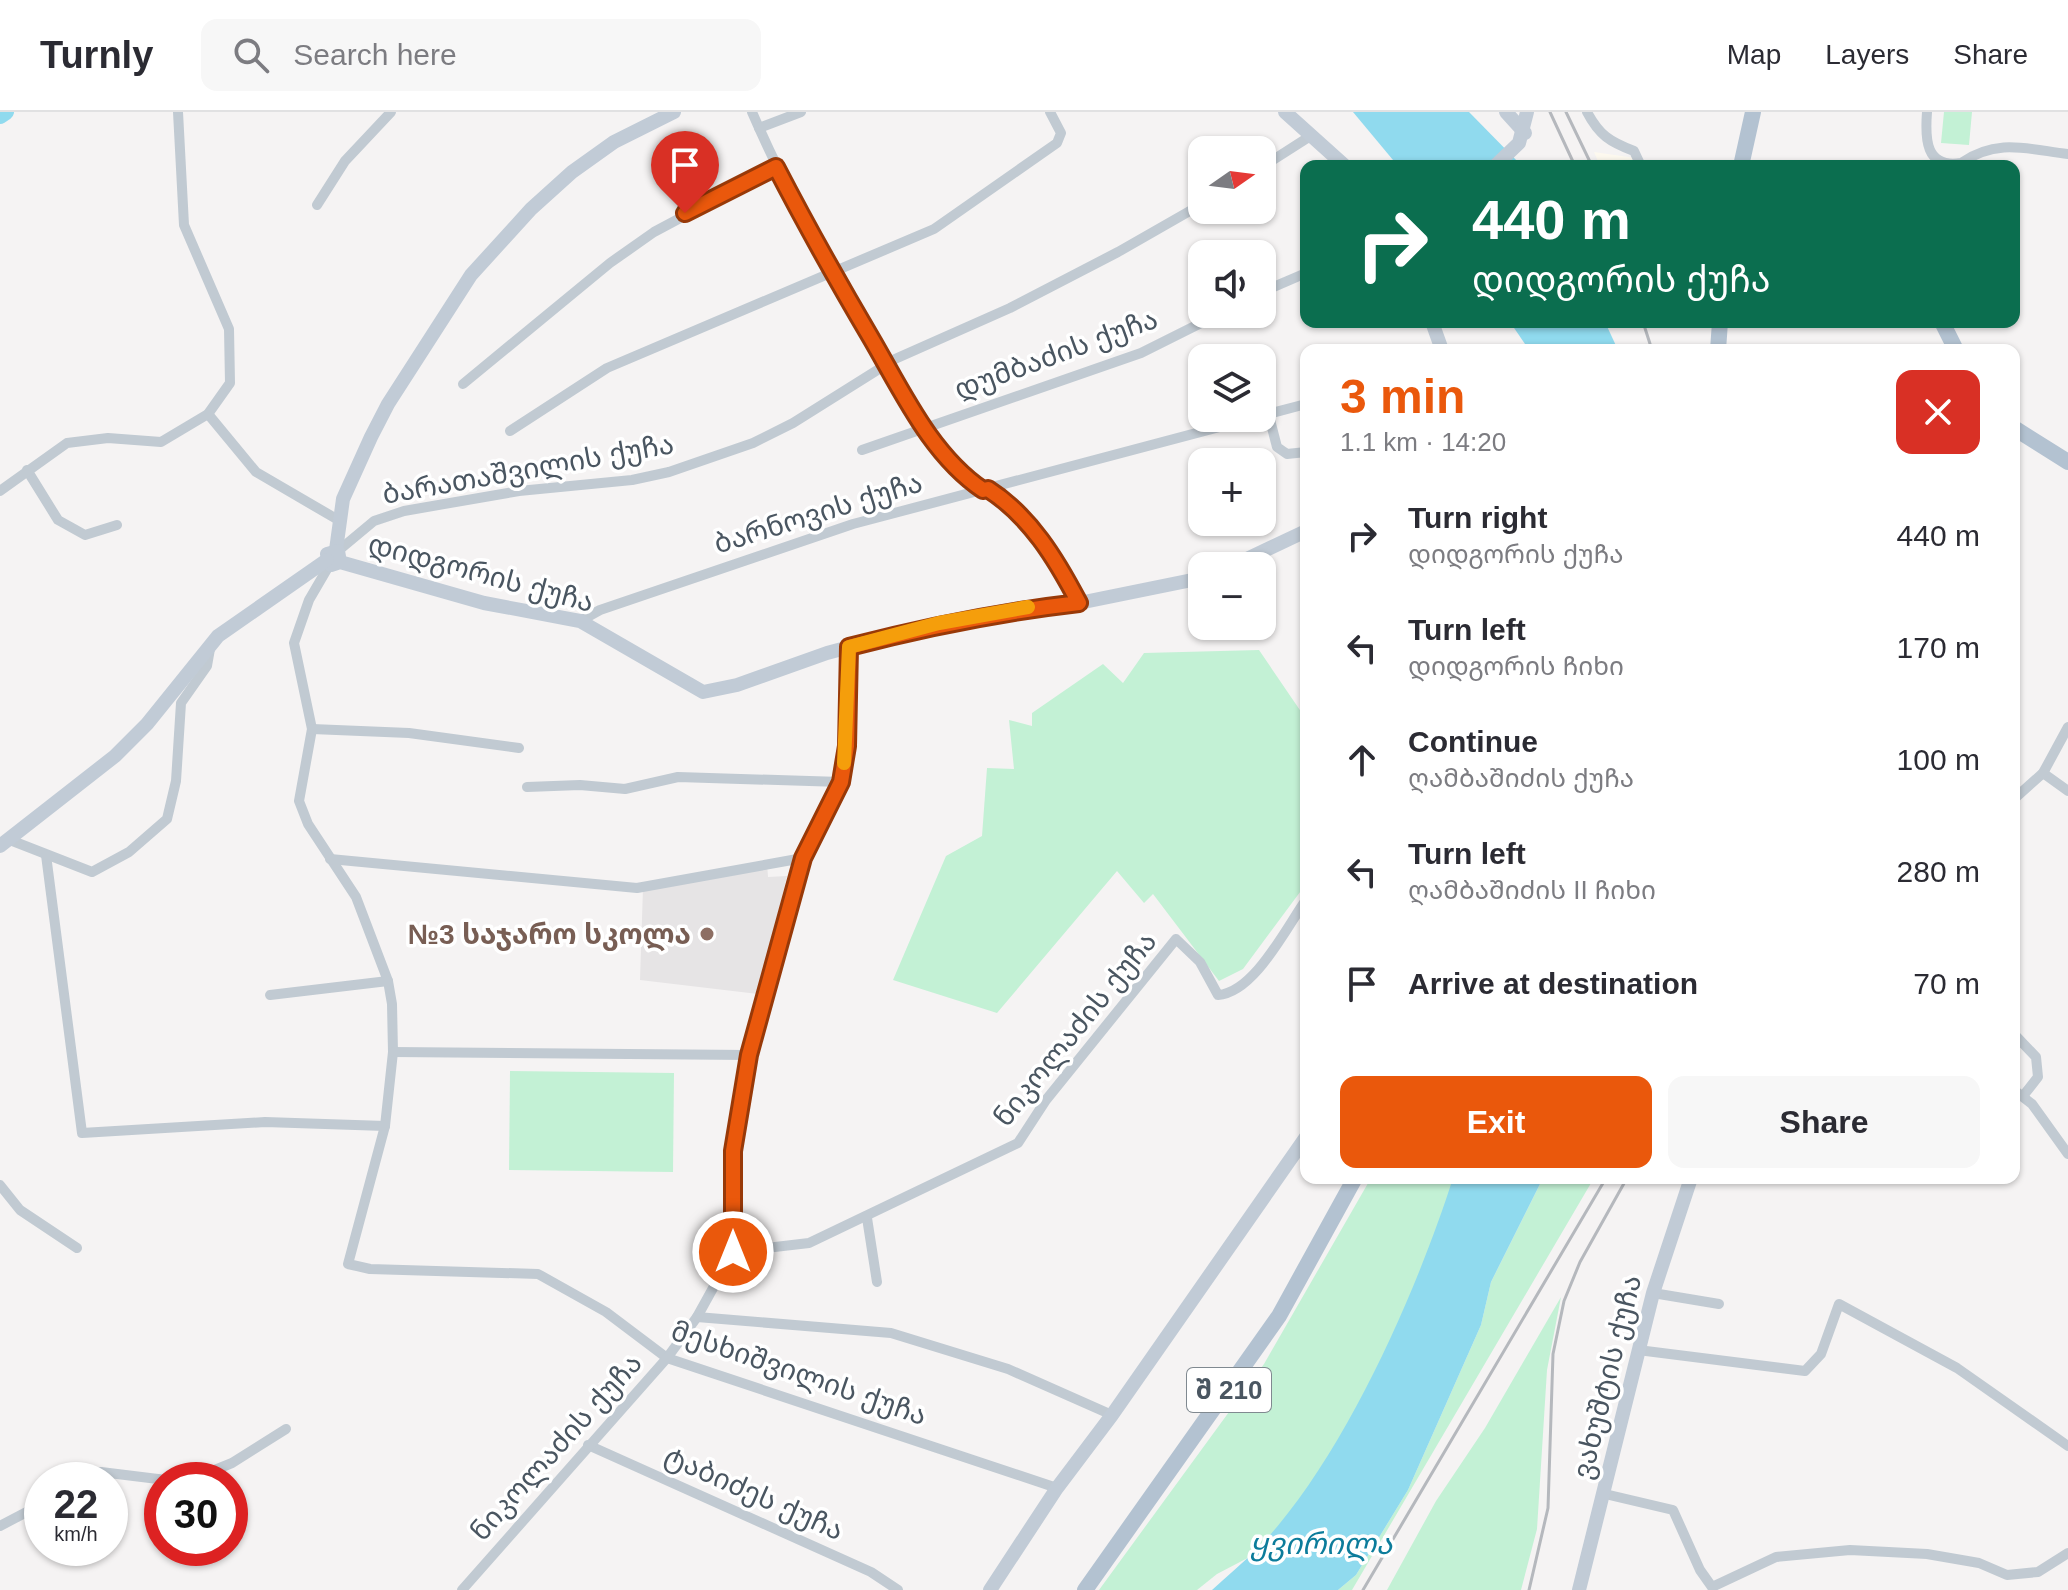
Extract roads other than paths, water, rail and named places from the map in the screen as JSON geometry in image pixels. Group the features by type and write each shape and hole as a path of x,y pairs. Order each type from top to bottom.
{"main road":[{"path":"1742,160 1753,112"},
{"path":"2020,432 2068,462"},
{"name":"შ 210","path":"1085,1590 1279,1316 1352,1184"}],"street":[{"path":"0,491 67,443 108,438 161,442 208,414 230,383 229,329 184,225 178,112"},
{"path":"317,205 345,161 391,112"},
{"path":"5,843 137,735 211,642 334,558 343,499 388,404 471,275 531,209 572,172 614,142 674,112"},
{"path":"752,112 776,167 832,271 924,426 949,461 1036,532 1079,603"},
{"path":"759,128 801,112"},
{"path":"510,431 607,368 934,229 1044,154 1060,137 1050,112"},
{"path":"1285,112 1339,160"},
{"path":"1506,112 1522,138"},
{"path":"1501,160 1522,138 1527,112"},
{"path":"1587,112 1597,131 1608,141 1634,151 1638,160"},
{"path":"1927,112 1925,140 1928,151 1936,160"},
{"path":"1276,158 1312,135"},
{"path":"1966,160 1988,148 2004,146 2068,154"},
{"path":"463,384 610,263 654,232 714,197 776,167"},
{"name":"ბარათაშვილის ქუჩა","path":"312,729 294,643 309,600 334,558 374,521 404,511 519,491 632,480 687,467 767,437 886,364 1023,301 1188,212"},
{"path":"1276,286 1300,276"},
{"name":"დუმბაძის ქუჩა","path":"862,450 1141,353 1191,328"},
{"name":"ბარნოვის ქუჩა","path":"1276,414 1300,406"},
{"path":"208,414 256,472 340,521"},
{"name":"ბარნოვის ქუჩა","path":"580,621 600,610 736,561 853,524 1207,432"},
{"path":"1273,432 1277,447 1287,454 1300,453"},
{"path":"27,470 58,520 85,535 117,525"},
{"path":"1262,552 1300,534"},
{"name":"დიდგორის ქუჩა","path":"334,558 484,603 580,621 703,692 737,685 849,647 939,623 1020,608 1079,603 1188,581"},
{"path":"5,843 96,872 162,825 171,810 176,781 181,703 207,666 211,642"},
{"name":"ნიკოლაძის ქუჩა","path":"462,1590 667,1358 697,1317 733,1252 733,1151 749,1055 803,858 841,782 847,746 849,647"},
{"path":"2020,794 2043,773 2068,727"},
{"path":"46,855 82,1133 265,1122 385,1126 393,1052 388,981 356,897 330,859 299,801 312,729 401,733 519,748"},
{"path":"2043,773 2068,791"},
{"path":"527,787 580,785 625,789 678,777 841,782"},
{"path":"330,859 637,888 803,858"},
{"name":"ნიკოლაძის ქუჩა","path":"733,1252 809,1243 867,1218 1018,1143 1046,1100 1176,939 1200,962 1218,995 1230,994 1248,982 1300,908"},
{"path":"270,995 388,981"},
{"path":"2020,1040 2036,1057 2038,1077 2020,1091"},
{"path":"393,1052 749,1055"},
{"path":"2020,1095 2068,1154"},
{"name":"მესხიშვილის ქუჩა","path":"385,1126 348,1264 370,1269 538,1274 606,1312 667,1358 1057,1488"},
{"path":"990,1590 1057,1488 1112,1415 1300,1146"},
{"name":"ვახუშტის ქუჩა","path":"1579,1590 1653,1293 1689,1184"},
{"path":"0,1185 20,1210 77,1248"},
{"path":"867,1218 877,1282"},
{"path":"1653,1293 1719,1304"},
{"path":"1638,1350 1805,1371 1821,1354 1839,1304 1957,1368 2068,1446"},
{"path":"697,1317 891,1333 1008,1369 1112,1415"},
{"path":"234,1462 286,1429"},
{"name":"ტაბიძეს ქუჩა","path":"588,1445 871,1572 898,1590"},
{"path":"1605,1494 1673,1510 1700,1570 1712,1587 1776,1557 1805,1554 1850,1550 1927,1554 1979,1563 2007,1575 2038,1572 2068,1553"},
{"path":"0,1526 24,1513"}],"water":[{"path":"1353,112 1469,112 1516,160 1393,160"},
{"path":"1514,328 1608,328 1615,344 1525,344"},
{"name":"ყვირილა","path":"1451,1184 1540,1184 1491,1282 1481,1325 1408,1490 1356,1575 1338,1590 1212,1590 1257,1549 1288,1513 1347,1424 1397,1323"}],"waterway":[{"path":"0,116 6,112"}],"railway":[{"path":"1550,112 1572,160"},
{"path":"1566,112 1589,160"},
{"path":"1645,328 1650,344"},
{"path":"1363,1590 1602,1184"},
{"path":"1529,1590 1548,1508 1553,1354 1564,1301 1580,1262 1624,1184"}],"place":[{"name":"№3 საჯარო სკოლა","path":"707,934"}]}
